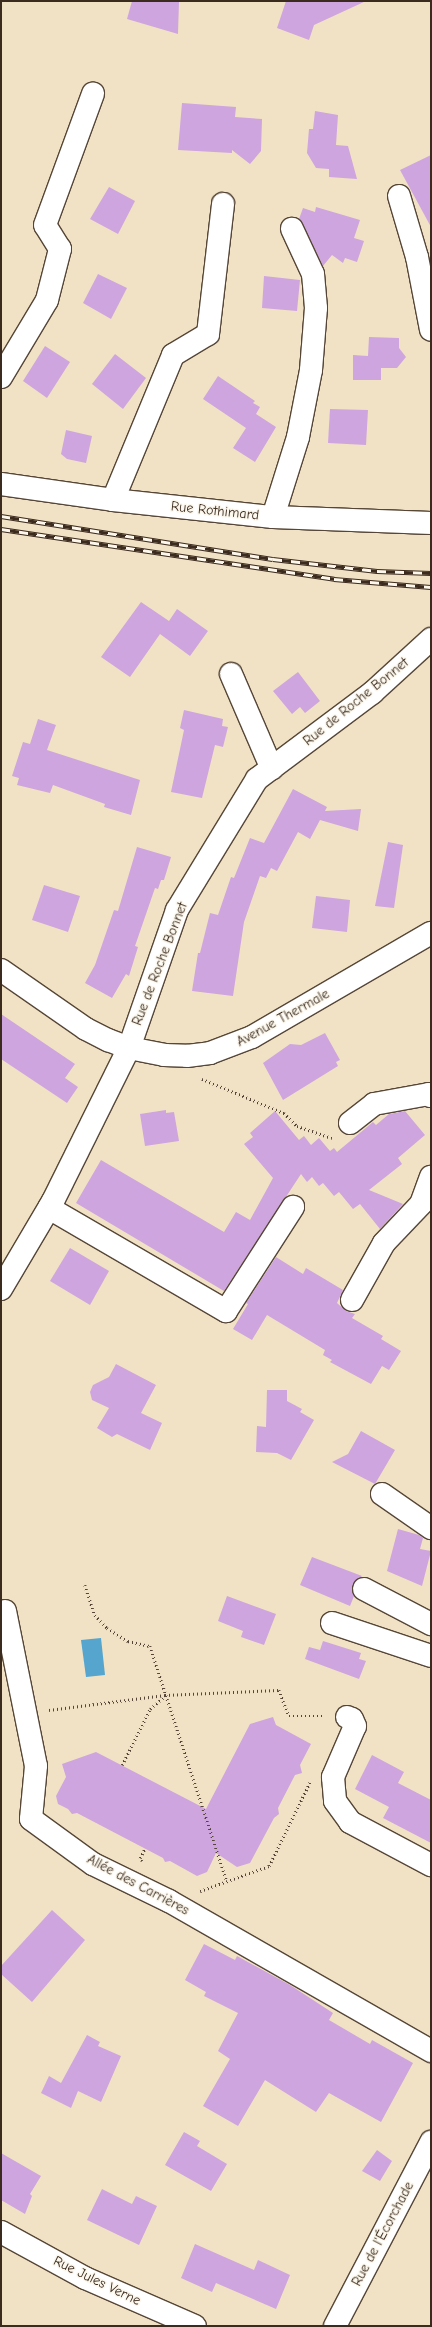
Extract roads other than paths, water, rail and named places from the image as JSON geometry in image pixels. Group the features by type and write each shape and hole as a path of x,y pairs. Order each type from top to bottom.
{"street":[{"path":"1,377 47,300 60,249 45,225 93,94"},
{"path":"399,196 417,257 431,330"},
{"path":"113,500 173,355 208,334 222,204"},
{"path":"273,517 298,438 311,370 316,308 313,274 292,229"},
{"name":"Rue Rothimard","path":"1,484 113,500 273,517 431,523"},
{"name":"Rue de Roche Bonnet","path":"1,1289 49,1208 129,1048 177,910 257,779 372,693 431,639"},
{"path":"231,674 272,768"},
{"name":"Avenue Thermale","path":"1,970 86,1029 129,1048 164,1055 199,1054 233,1046 252,1037 431,933"},
{"path":"350,1123 374,1104 429,1094 431,1096"},
{"path":"352,1300 384,1243 421,1204 431,1177"},
{"path":"49,1208 226,1311 293,1207"},
{"path":"382,1494 431,1528"},
{"path":"364,1589 431,1624"},
{"name":"Allée des Carrières","path":"2,1607 36,1766 31,1819 93,1864 169,1901 431,2051"},
{"path":"332,1623 431,1656"},
{"path":"347,1717 352,1719 355,1726 333,1777 335,1801 350,1822 431,1865"},
{"name":"Rue de l'Écorchade","path":"334,2326 431,2142"},
{"name":"Rue Jules Verne","path":"1,2232 85,2278 195,2326"}],"water":[{"path":"101,1638 105,1675 86,1677 81,1640"}],"railway":[{"path":"1,516 273,559 377,571 431,573"},
{"path":"1,529 334,579 431,587"}]}
